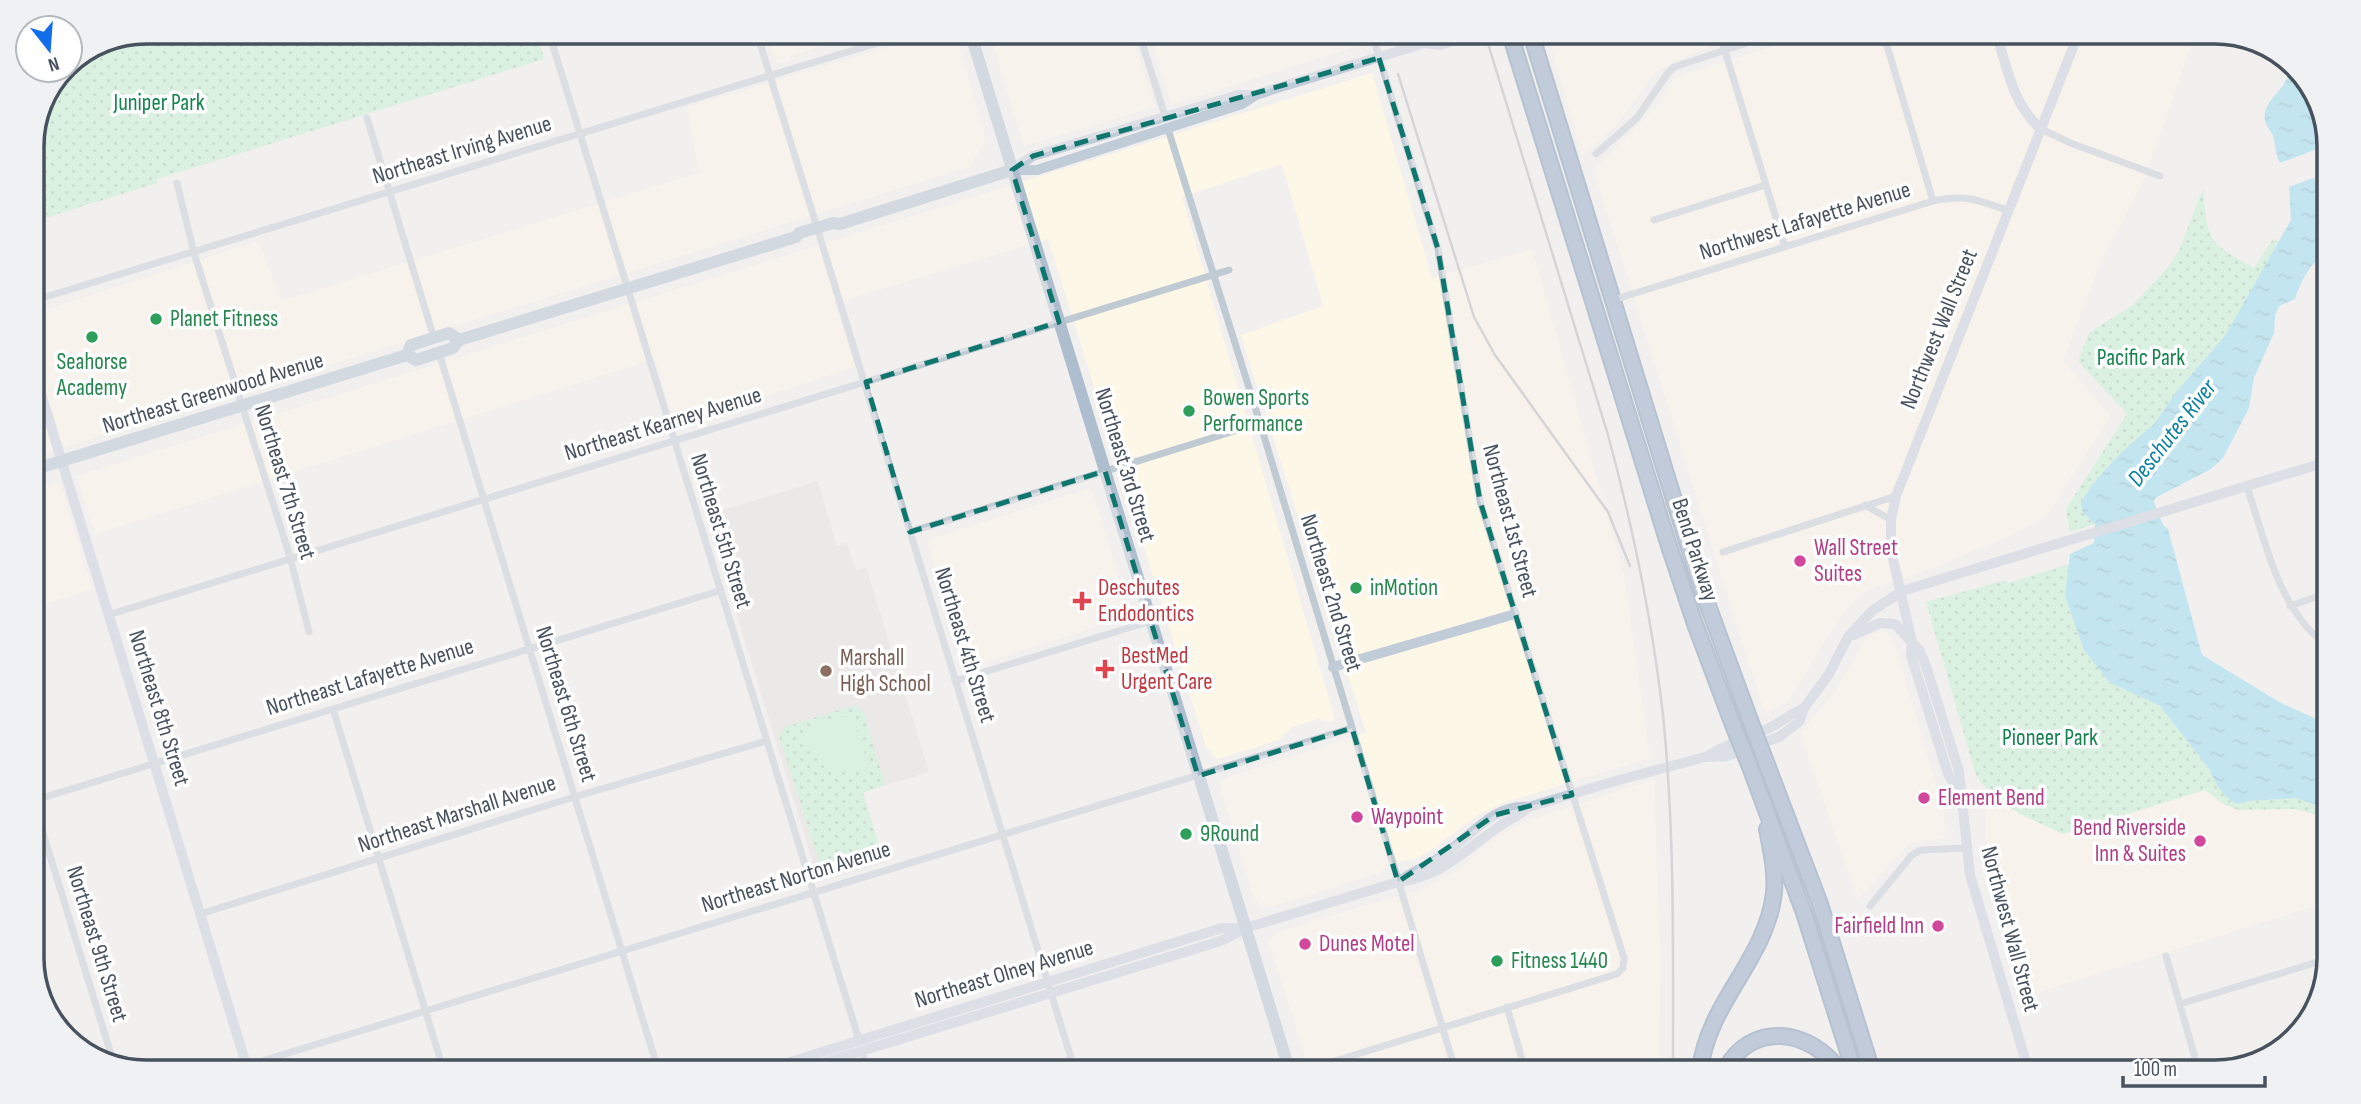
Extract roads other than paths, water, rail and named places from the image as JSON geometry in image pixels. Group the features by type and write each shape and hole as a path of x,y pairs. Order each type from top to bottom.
{"highway":[{"name":"Bend Parkway","path":"1513,44 1668,543 1695,624 1804,913 1851,1060"},
{"name":"Bend Parkway","path":"1534,44 1699,581 1826,922 1869,1060"},
{"path":"1702,1060 1709,1030 1761,939 1774,892 1774,874 1760,793"},
{"path":"1731,1060 1743,1048 1762,1038 1781,1036 1798,1038 1816,1046 1832,1060"}],"main road":[{"name":"Northeast 3rd Street","path":"974,44 1286,1060"},
{"path":"1012,170 1037,170 1168,129 1242,104 1256,96 1418,44"},
{"path":"2000,44 2021,107 2029,119 2041,129"},
{"name":"Northwest Wall Street","path":"1960,795 1948,774 1911,655 1912,642 1891,550 1891,520 1896,496 2074,44"},
{"path":"439,353 453,348 458,340 796,237 800,240 833,223 840,224 1012,170 1033,156 1239,95 1256,96"},
{"path":"434,338 449,333 458,340"},
{"name":"Northeast Greenwood Avenue","path":"407,355 411,345 434,338"},
{"name":"Northeast Greenwood Avenue","path":"44,466 407,355 416,360 439,353"},
{"name":"Northeast 8th Street","path":"44,405 245,1060"},
{"name":"Northeast Olney Avenue","path":"802,1060 1052,994 1225,939 1245,928 1398,882 1414,870 1444,855 1495,815 1516,806 1529,807 1706,757 1727,757 1755,748 1799,723 1804,708 1829,674 1848,638 1872,611 1902,591 2317,465"},
{"path":"1333,667 1515,614"},
{"path":"1848,638 1869,627 1888,622 1895,624 1912,642"},
{"name":"Northwest Wall Street","path":"1912,642 1920,651 1926,666 1959,771 1965,848 1978,909 2025,1060"},
{"name":"Northeast Olney Avenue","path":"1706,757 1724,746 1764,731 1804,708"},
{"path":"1934,729 1940,730 1947,749 1955,759"},
{"name":"Northeast Olney Avenue","path":"827,1060 860,1046 1048,982 1222,928 1245,928"}],"street":[{"name":"Northeast 5th Street","path":"552,44 865,1060"},
{"name":"Northeast 4th Street","path":"760,44 1072,1060"},
{"name":"Northeast Irving Avenue","path":"44,297 873,44"},
{"path":"1142,44 1165,116"},
{"name":"Northeast 1st Street","path":"1375,44 1438,249 1474,477 1624,958 1623,968 1616,974 1507,1007"},
{"path":"1722,44 1785,247"},
{"path":"1596,154 1637,118 1674,67 1744,44"},
{"path":"1886,44 1933,201"},
{"path":"367,118 434,338"},
{"name":"Northeast 2nd Street","path":"1168,129 1452,1060"},
{"path":"2041,129 2073,144 2160,176"},
{"name":"Northeast 7th Street","path":"177,183 194,253 290,557 309,632"},
{"path":"1654,220 1765,185"},
{"name":"Northwest Lafayette Avenue","path":"1613,301 1933,201 1955,197 1969,198 2009,211"},
{"name":"Northeast Kearney Avenue","path":"108,615 1229,270"},
{"name":"Northeast 6th Street","path":"439,353 655,1060"},
{"path":"910,532 1260,424"},
{"path":"2247,487 2290,606 2317,637"},
{"path":"1723,552 1896,496"},
{"path":"1864,505 1891,520"},
{"name":"Northeast Lafayette Avenue","path":"44,796 719,590"},
{"path":"2290,606 2317,597"},
{"path":"955,681 1151,621"},
{"path":"333,709 440,1060"},
{"name":"Northeast Norton Avenue","path":"264,1060 1352,728"},
{"name":"Northeast Marshall Avenue","path":"200,914 575,797 766,741"},
{"name":"Northeast 9th Street","path":"44,838 111,1054"},
{"path":"1870,906 1912,855 1921,850 1965,848"},
{"path":"2166,956 2196,1060"},
{"path":"2180,1004 2317,962"},
{"path":"1338,1060 1507,1007 1522,1060"}],"water":[{"path":"2288,75 2310,107 2317,149 2280,163 2265,113"},
{"name":"Deschutes River","path":"2313,178 2317,182 2317,260 2307,272 2295,299 2279,306 2275,315 2274,333 2254,378 2249,408 2223,458 2211,469 2155,498 2154,502 2163,525 2168,529 2202,655 2281,703 2317,719 2317,805 2295,798 2237,804 2220,790 2210,770 2160,706 2109,682 2084,650 2065,596 2070,554 2094,543 2095,524 2083,513 2081,503 2104,471 2154,424 2176,392 2225,336 2291,220 2289,187"}],"railway":[{"path":"1488,44 1608,435 1626,504 1647,609 1659,679 1670,804 1673,1060"},
{"path":"1398,74 1474,317 1495,355 1608,512 1630,566"}],"place":[{"name":"Planet Fitness","path":"156,319"},
{"name":"Seahorse Academy","path":"92,337"},
{"name":"Bowen Sports Performance","path":"1189,411"},
{"name":"Wall Street Suites","path":"1800,561"},
{"name":"inMotion","path":"1356,588"},
{"name":"Deschutes Endodontics","path":"1082,601"},
{"name":"BestMed Urgent Care","path":"1105,669"},
{"name":"Marshall High School","path":"826,671"},
{"name":"Element Bend","path":"1924,798"},
{"name":"Waypoint","path":"1357,817"},
{"name":"9Round","path":"1186,834"},
{"name":"Bend Riverside Inn & Suites","path":"2200,841"},
{"name":"Fairfield Inn","path":"1938,926"},
{"name":"Dunes Motel","path":"1305,944"},
{"name":"Fitness 1440","path":"1497,961"}],"park label":[{"name":"Juniper Park","path":"159,103"},
{"name":"Pacific Park","path":"2141,358"},
{"name":"Pioneer Park","path":"2050,738"}]}
